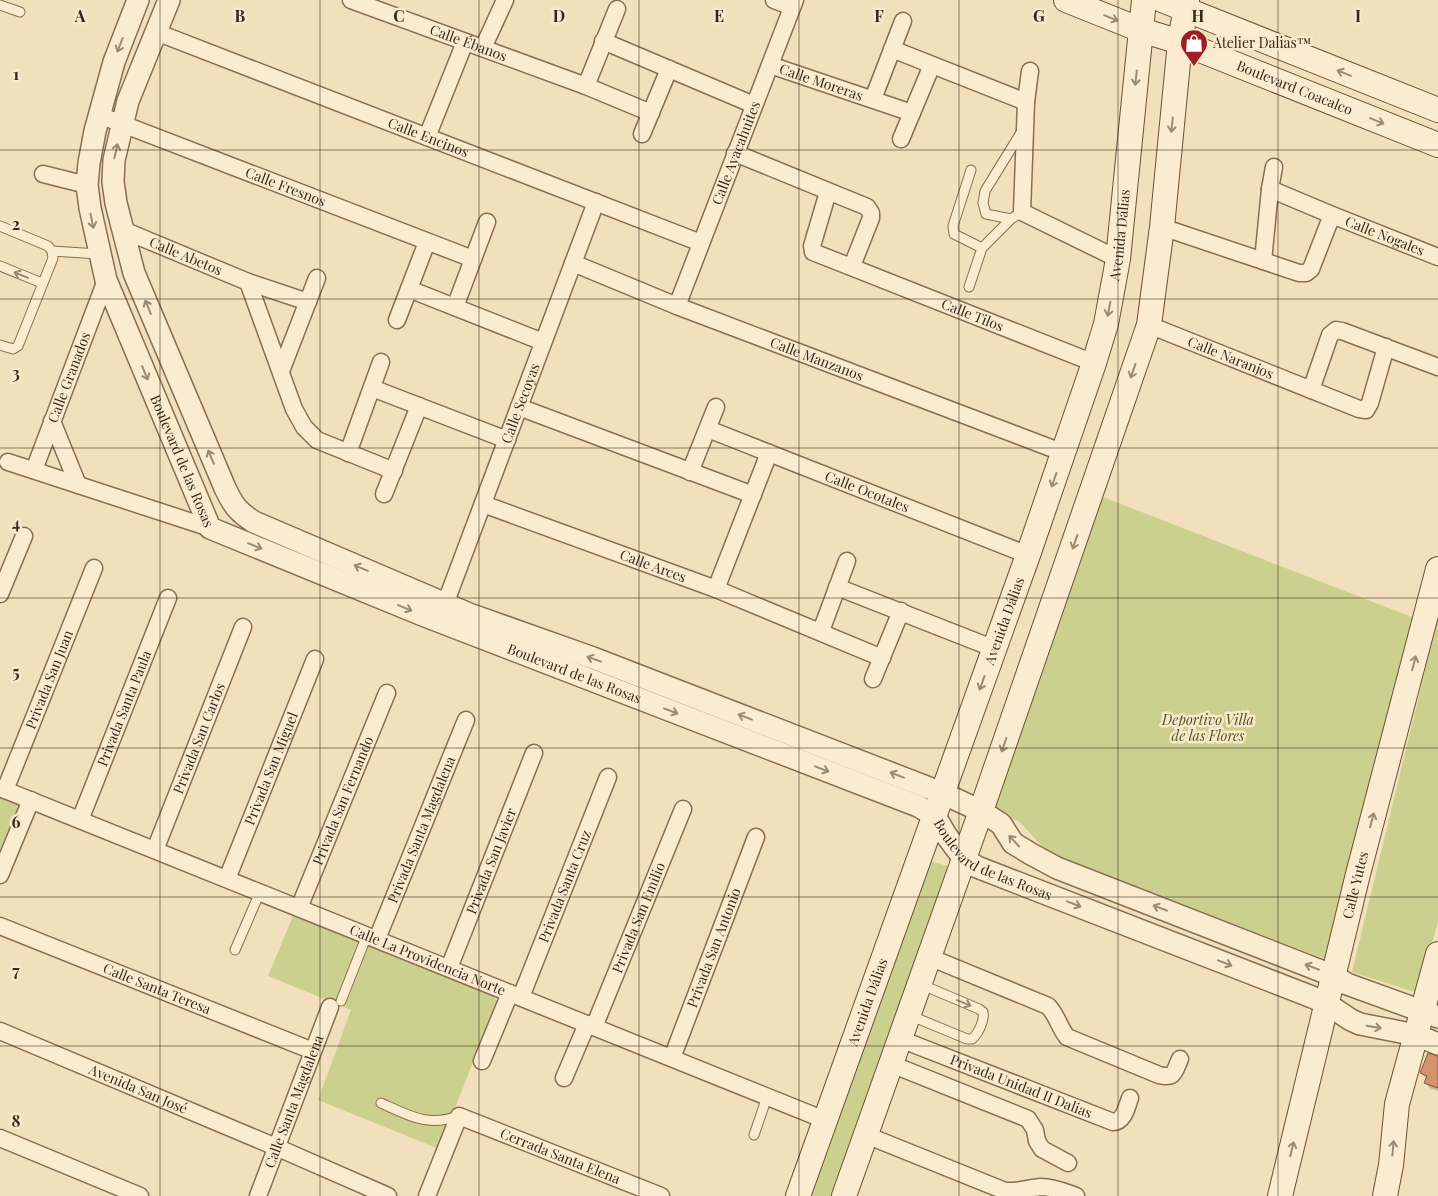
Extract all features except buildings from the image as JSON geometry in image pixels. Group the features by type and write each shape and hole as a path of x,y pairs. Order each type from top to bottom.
{"main road":[{"name":"Boulevard Coacalco","path":"1066,0 1141,30 1180,42 1438,145"},
{"name":"Avenida Dálias","path":"798,1196 995,649 1064,452 1106,324 1118,259 1144,0"},
{"path":"1162,0 1186,5 1438,110"},
{"path":"844,1196 981,811 1149,325 1162,227 1180,42 1186,5"},
{"name":"Calle Yutes","path":"1280,1196 1358,874 1438,572"},
{"path":"1385,1196 1391,1165 1397,1104 1416,1035 1430,1014 1438,954"}],"street":[{"name":"Boulevard de las Rosas","path":"138,0 114,62 99,115 88,163 87,185 90,208 106,280 210,528 442,612 908,802 935,816 946,835 964,859 977,867 1327,1004 1360,1024 1416,1035 1438,1044"},
{"name":"Boulevard de las Rosas","path":"169,0 128,101 114,160 113,182 122,230 134,273 231,502 241,514 442,612 468,614 593,658 942,793 981,811 1001,824 1013,843 1057,868 1334,976 1347,984 1430,1014"},
{"name":"Calle Ébanos","path":"351,0 586,86 650,113"},
{"path":"483,48 505,0"},
{"path":"774,0 793,4"},
{"name":"Calle Ayacahuites","path":"677,306 793,4"},
{"path":"586,86 617,9"},
{"name":"Calle Moreras","path":"872,99 903,21"},
{"name":"Calle Encinos","path":"156,32 701,244"},
{"path":"603,41 754,105"},
{"path":"427,137 465,42"},
{"path":"892,49 1026,102"},
{"name":"Calle Moreras","path":"770,64 912,113"},
{"path":"901,139 932,65"},
{"path":"642,134 669,69"},
{"path":"1030,71 1016,216 1118,259"},
{"name":"Calle Fresnos","path":"99,115 473,259"},
{"path":"736,153 867,207 871,218 852,266"},
{"path":"1263,261 1274,167"},
{"path":"43,174 87,185"},
{"name":"Calle Nogales","path":"1270,190 1332,216 1438,256"},
{"name":"Calle Tilos","path":"828,192 812,246 813,252 1094,363"},
{"name":"Calle Secoyas","path":"442,612 596,202"},
{"name":"Calle Nogales","path":"1162,227 1299,273 1306,273 1311,269 1332,216"},
{"path":"455,307 488,222"},
{"name":"Calle Abetos","path":"122,230 248,282 308,302"},
{"path":"397,320 427,242"},
{"name":"Calle Manzanos","path":"573,263 677,306 1064,452"},
{"path":"281,371 317,278"},
{"name":"Calle Granados","path":"78,485 52,421 106,280"},
{"path":"248,282 294,409 304,427 317,440 394,470"},
{"path":"409,289 543,342"},
{"name":"Calle Naranjos","path":"1149,325 1359,409 1366,410 1370,403 1386,348"},
{"path":"1311,390 1330,335 1336,330 1438,367"},
{"path":"348,453 381,362"},
{"path":"372,388 507,440"},
{"path":"384,494 419,406"},
{"path":"519,407 753,495"},
{"path":"690,472 716,407"},
{"path":"34,470 52,421"},
{"name":"Calle Ocotales","path":"708,429 1028,555"},
{"path":"716,589 769,453"},
{"path":"8,462 210,528"},
{"name":"Calle Arces","path":"483,504 716,589 882,658"},
{"path":"0,594 24,536"},
{"path":"821,632 847,561"},
{"name":"Privada San Juan","path":"2,789 94,568"},
{"path":"838,587 995,649"},
{"name":"Privada Santa Paula","path":"80,820 168,598"},
{"path":"873,679 901,611"},
{"name":"Privada San Carlos","path":"155,850 243,627"},
{"name":"Privada San Miguel","path":"227,879 315,659"},
{"name":"Privada San Fernando","path":"300,908 387,693"},
{"name":"Privada Santa Magdalena","path":"372,937 466,720"},
{"name":"Privada San Javier","path":"449,968 534,753"},
{"name":"Privada Santa Cruz","path":"482,1060 515,995 608,777"},
{"name":"Calle La Providencia Norte","path":"2,789 825,1120"},
{"path":"0,875 31,800"},
{"name":"Privada San Emilio","path":"564,1078 590,1025 683,809"},
{"name":"Privada San Antonio","path":"672,1058 756,838"},
{"name":"Calle Santa Teresa","path":"0,926 313,1051"},
{"path":"929,957 1048,1006 1054,1012 1061,1029 1067,1037 1159,1075 1168,1077 1173,1075 1180,1059"},
{"name":"Calle Santa Magdalena","path":"258,1196 313,1051 335,1004"},
{"name":"Avenida San José","path":"0,1031 388,1196"},
{"name":"Privada Unidad II Dalias","path":"900,1039 1113,1122 1118,1122 1121,1119 1130,1098"},
{"path":"891,1064 1028,1119 1035,1130 1037,1141 1042,1149 1068,1163"},
{"path":"427,1196 460,1116"},
{"name":"Cerrada Santa Elena","path":"460,1116 661,1196"},
{"path":"866,1135 1005,1191 1016,1192 1040,1187 1053,1188 1076,1196"},
{"path":"0,1138 140,1196"}],"lane":[{"path":"0,5 20,12"},
{"path":"1016,216 986,214 983,203 984,191 1026,124"},
{"path":"971,170 953,226 954,234 982,248"},
{"path":"969,287 982,248 1016,216"},
{"path":"0,226 48,246 52,251 52,258 18,346 13,349 0,345"},
{"path":"52,251 100,254"},
{"path":"0,266 42,283"},
{"path":"235,950 260,892"},
{"path":"335,1004 372,937"},
{"path":"909,1015 967,1039 972,1039 976,1036 984,1017 983,1012 979,1009 920,984"},
{"path":"754,1136 768,1097"},
{"path":"381,1104 422,1121 446,1120 460,1116"}],"green space":[{"name":"Deportivo Villa de las Flores","path":"1103,497 1417,619 1329,960 1051,857 1020,822 994,810"},
{"path":"1438,617 1438,922 1418,993 1352,972"},
{"path":"0,798 17,805 18,811 0,851"},
{"path":"930,861 951,867 837,1196 811,1196"},
{"path":"293,916 493,996 497,1001 439,1149 318,1100 351,1010 268,976"}],"place":[{"name":"Atelier Dalias™","path":"1194,67"}]}
